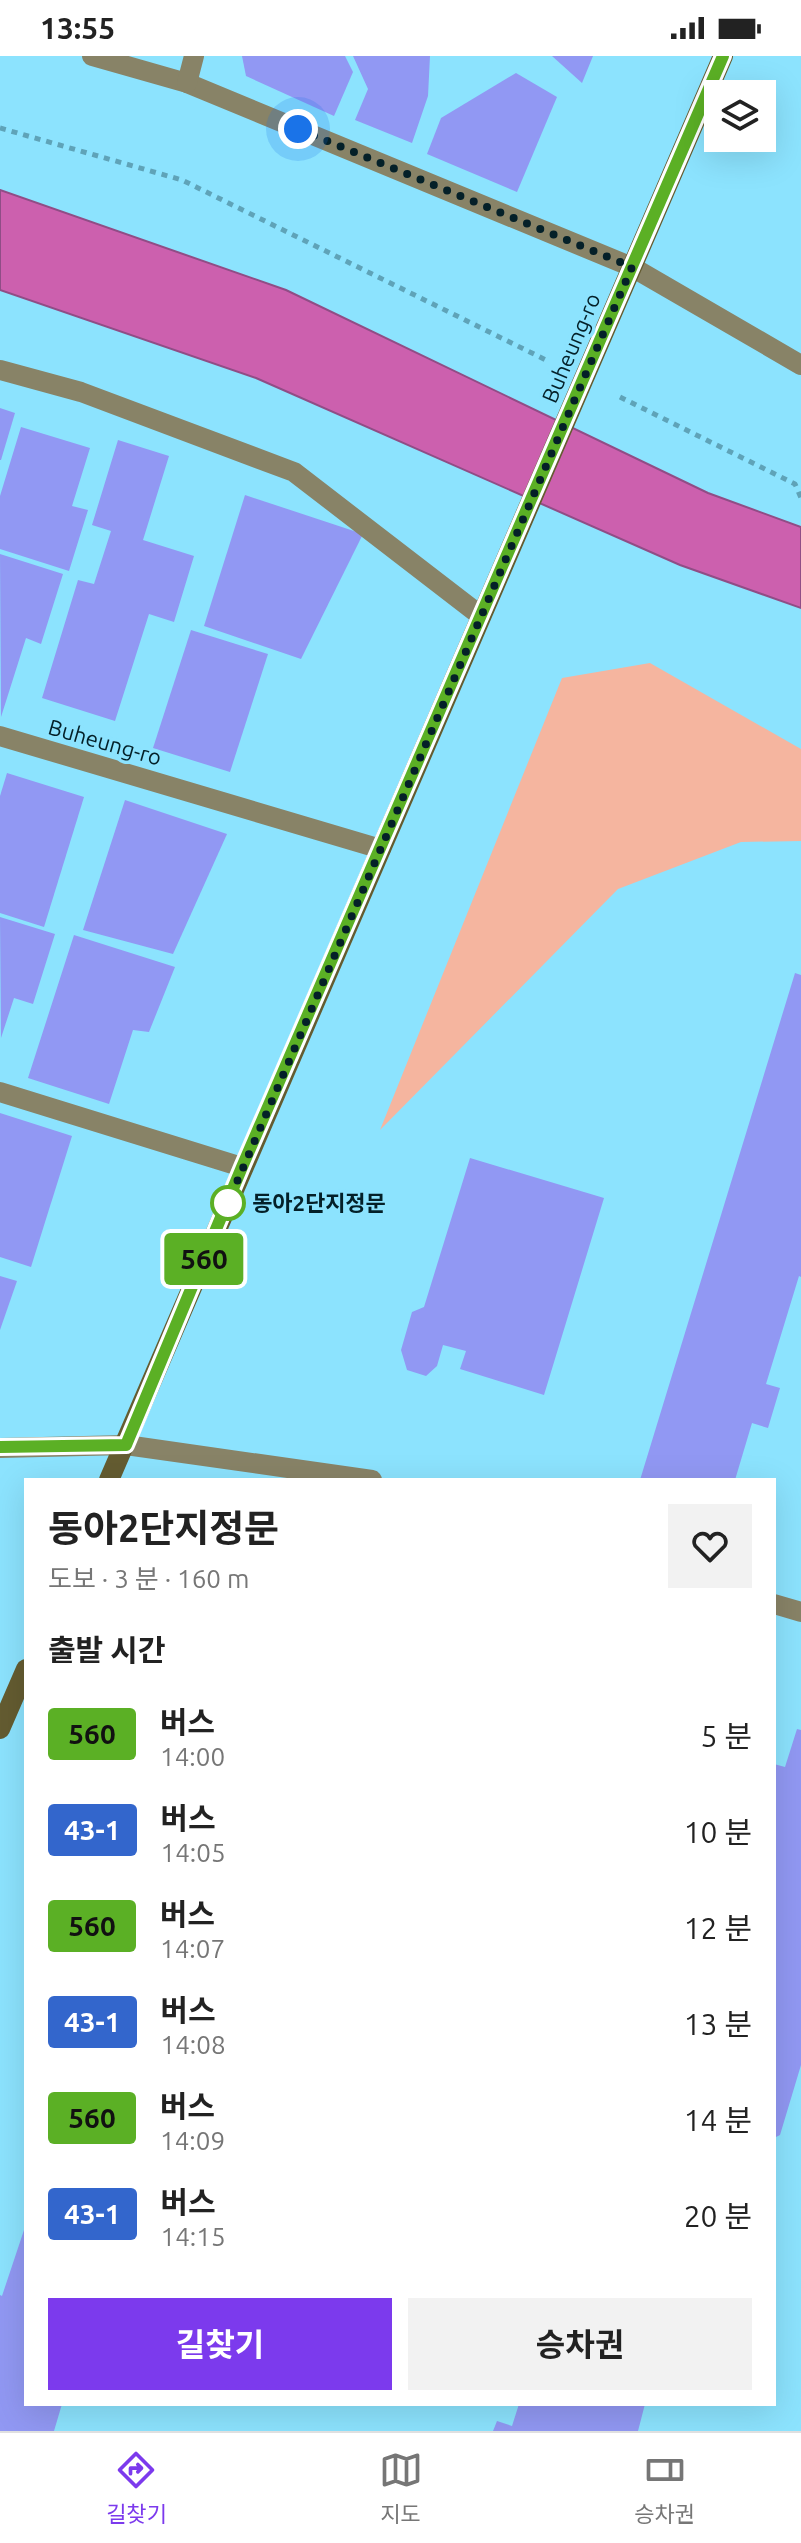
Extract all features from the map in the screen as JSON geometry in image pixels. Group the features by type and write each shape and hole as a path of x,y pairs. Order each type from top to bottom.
{"main road":[{"name":"Buheung-ro","path":"110,1478 723,56"},
{"path":"0,1729 24,1674"}],"street":[{"path":"92,56 187,83 632,267 801,365"},
{"path":"187,83 194,56"},
{"path":"0,370 81,392 294,472 481,616"},
{"name":"Buheung-ro","path":"0,736 381,849"},
{"path":"0,1092 242,1167"},
{"path":"0,1448 126,1445 358,1478"},
{"path":"776,1605 801,1612"}],"path":[{"path":"0,128 182,180 552,364"},
{"path":"609,392 795,484 801,498"}],"shaded area":[{"path":"0,190 286,290 708,493 801,527 801,608 680,565 256,378 0,290"},
{"path":"650,663 801,749 801,841 741,842 618,889 380,1130 562,678"}],"building":[{"path":"242,56 345,56 353,72 334,116 246,76"},
{"path":"353,56 430,56 428,96 412,143 355,120 368,89"},
{"path":"552,56 593,56 582,83"},
{"path":"516,73 557,97 517,192 427,154 441,118"},
{"path":"0,408 15,413 1,460 0,460"},
{"path":"21,427 90,448 72,506 88,510 69,571 0,549 0,496"},
{"path":"118,440 169,456 143,540 194,556 174,622 149,614 115,721 42,698 78,580 94,584 111,531 92,525"},
{"path":"245,495 363,534 301,659 204,626"},
{"path":"0,554 63,574 41,644 26,638 1,717"},
{"path":"191,630 268,654 230,772 153,748"},
{"path":"7,773 84,797 44,927 0,913 0,796"},
{"path":"125,800 227,834 173,954 83,930"},
{"path":"0,917 55,934 33,1004 14,998 1,1038"},
{"path":"74,935 175,967 149,1032 133,1030 109,1104 28,1078"},
{"path":"795,973 801,975 801,1277 766,1384 780,1388 768,1428 752,1423 736,1478 641,1478"},
{"path":"0,1113 72,1136 31,1267 0,1257"},
{"path":"470,1158 604,1198 544,1395 460,1369 466,1351 443,1345 437,1366 426,1376 407,1370 401,1350 412,1312 424,1307"},
{"path":"0,1276 17,1281 0,1330"},
{"path":"797,1729 801,1730 801,2065 780,2135 776,2137 776,1765 785,1767"},
{"path":"24,2230 24,2406 61,2406 54,2431 0,2431 2,2296"},
{"path":"518,2406 644,2406 638,2431 493,2431 497,2421 512,2426"}],"bus line":[{"name":"560","path":"0,1447 126,1445 242,1167 723,56"}],"place":[{"name":"동아2단지정문","path":"228,1203"}],"route":[{"path":"228,1203 632,267 298,129"}]}
